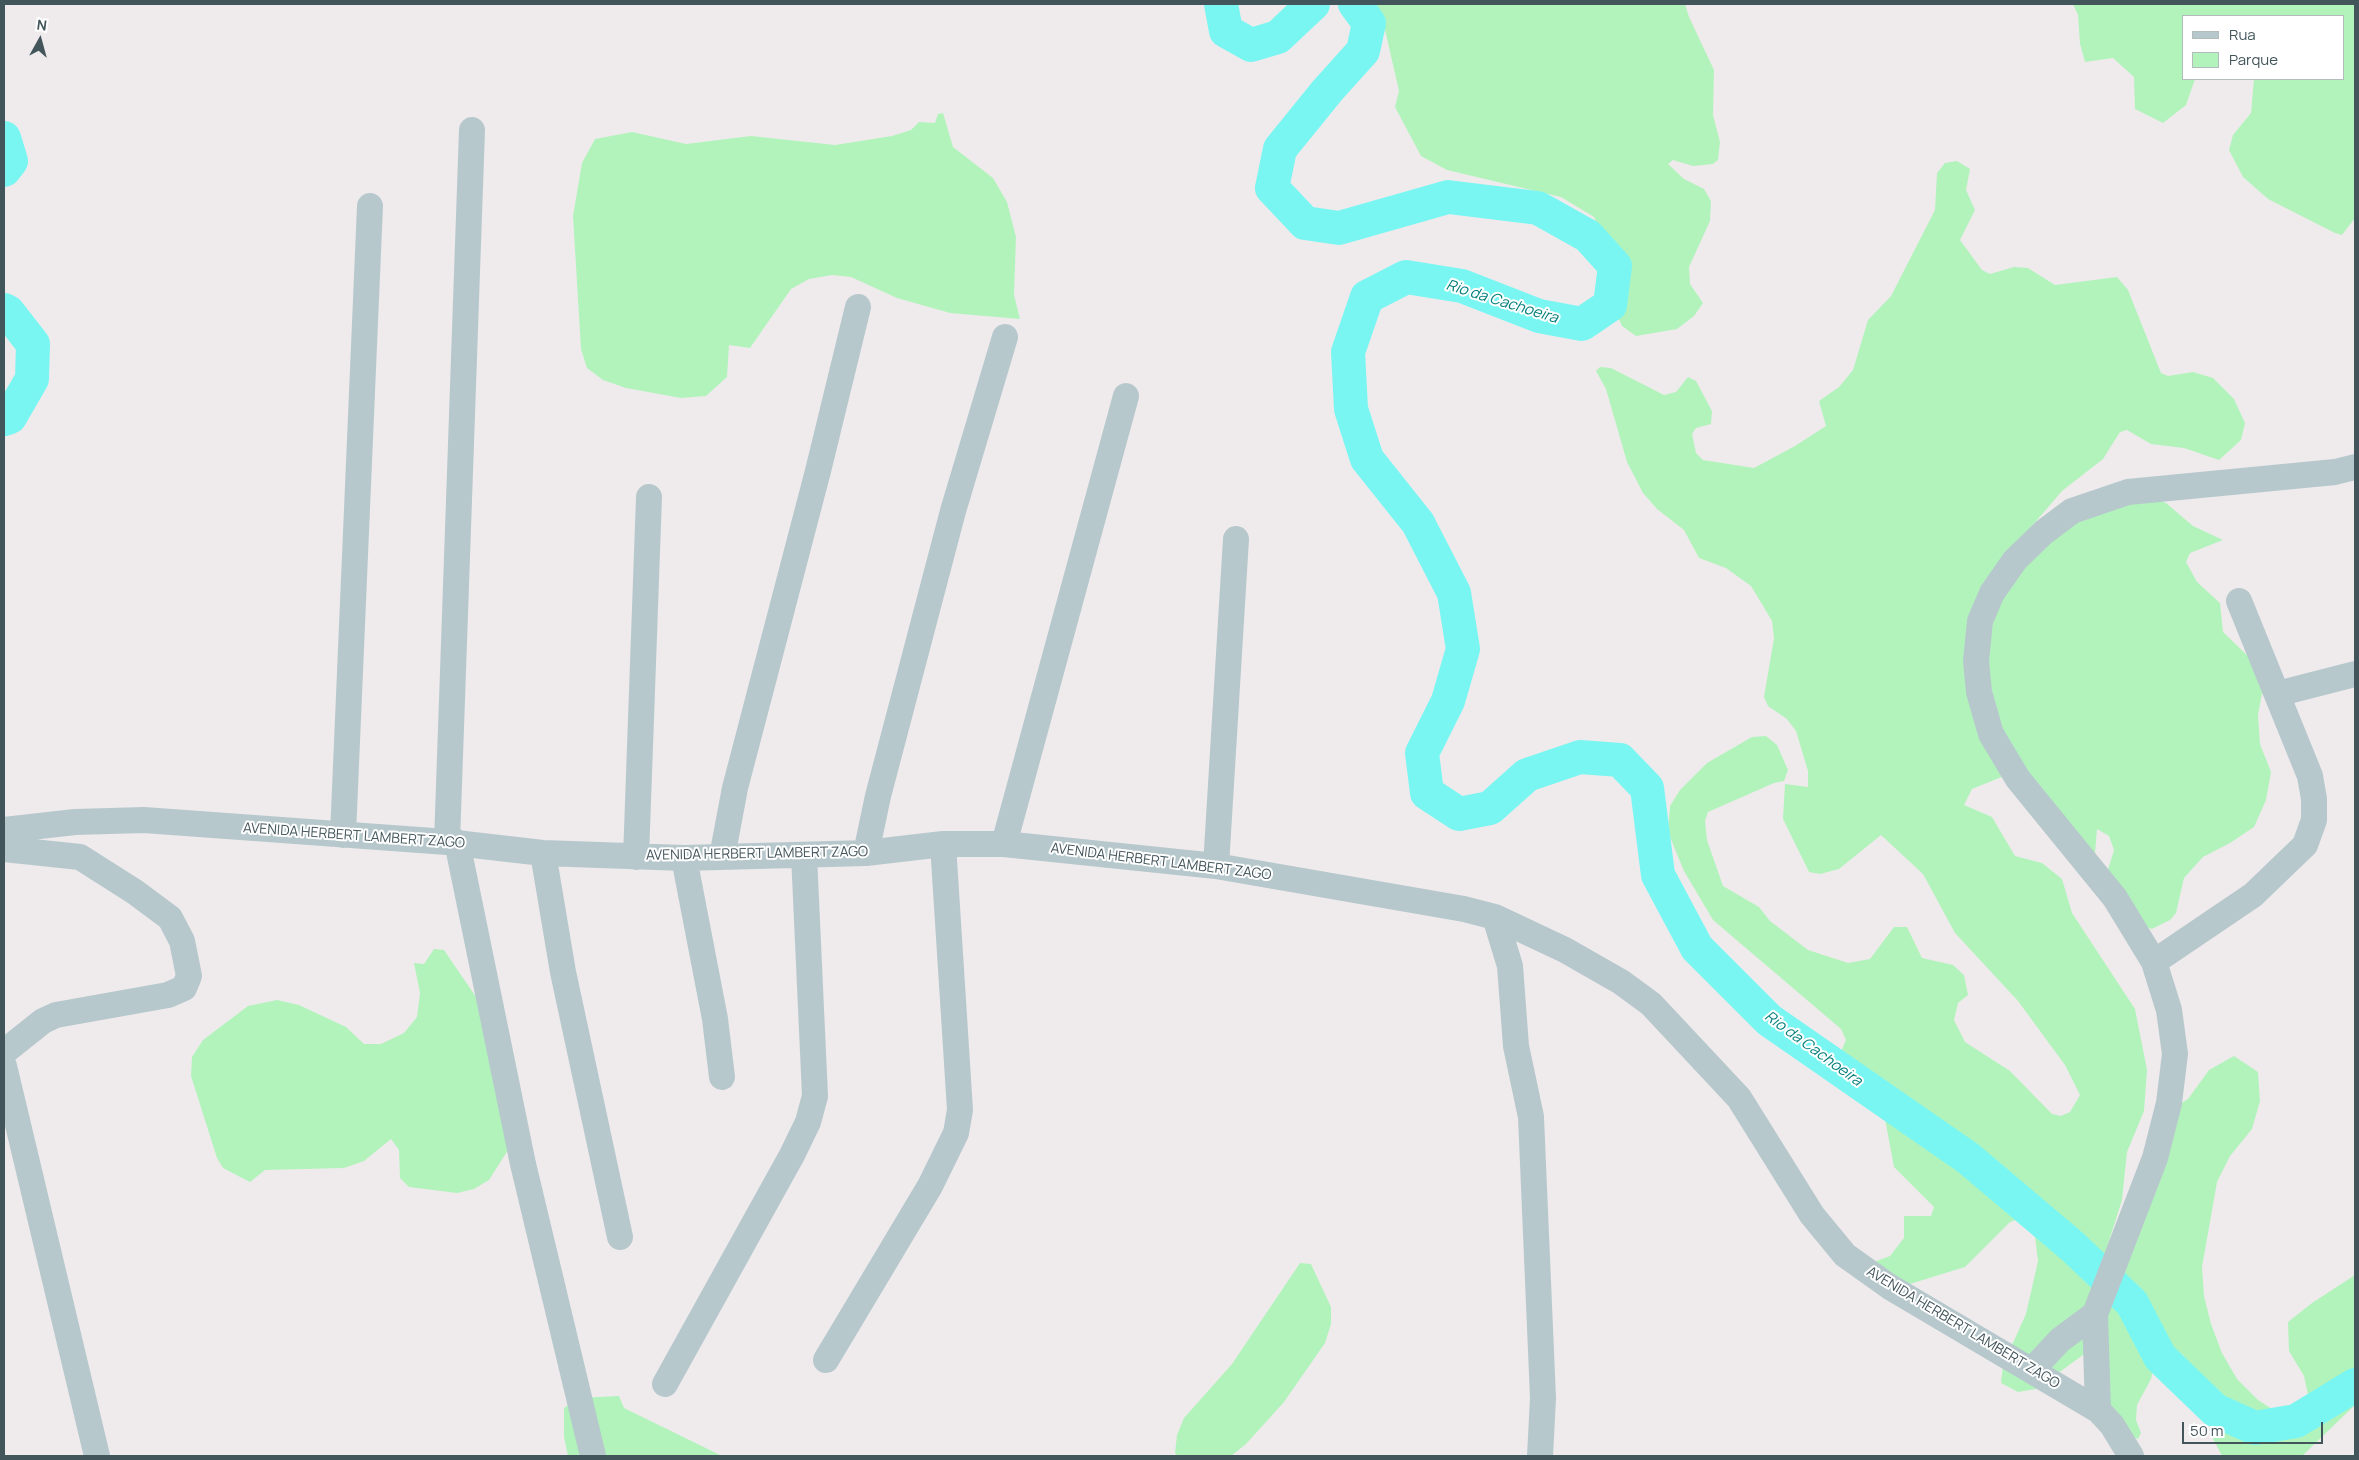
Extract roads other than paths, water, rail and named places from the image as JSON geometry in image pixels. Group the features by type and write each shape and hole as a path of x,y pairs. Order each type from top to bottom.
{"street":[{"path":"472,130 452,842 523,1164 593,1456"},
{"path":"343,835 370,206"},
{"path":"722,857 735,788 818,471 858,307"},
{"path":"866,853 878,796 953,511 1004,337"},
{"path":"1004,844 1126,396"},
{"path":"2098,1410 2099,1306 2133,1219 2154,1158 2169,1103 2175,1054 2169,1010 2154,962 2115,898 2018,779 1992,734 1979,692 1976,661 1980,621 1992,593 2015,560 2044,532 2072,511 2128,492 2335,472 2355,467"},
{"path":"636,857 649,497"},
{"path":"1216,866 1236,539"},
{"path":"2154,962 2253,895 2305,845 2314,820 2314,799 2310,776 2239,601"},
{"path":"2277,694 2355,674"},
{"name":"AVENIDA HERBERT LAMBERT ZAGO","path":"4,830 75,822 144,820 452,842 543,853 684,858 866,853 943,844 1004,844 1216,866 1464,909 1495,917 1565,950 1621,982 1651,1004 1739,1098 1812,1215 1845,1255 1890,1287 2098,1410 2112,1425 2131,1456"},
{"path":"826,1360 930,1186 956,1133 960,1110 943,844"},
{"path":"4,849 80,857 135,892 170,918 182,941 190,976 184,988 168,995 56,1015 43,1021 4,1052"},
{"path":"543,853 563,972 620,1237"},
{"path":"666,1384 792,1155 808,1122 815,1096 804,855"},
{"path":"684,858 693,913 715,1019 722,1077"},
{"path":"1495,917 1510,966 1516,1046 1531,1117 1543,1398 1540,1456"},
{"path":"4,1066 97,1456"},
{"path":"2032,1370 2060,1340 2099,1306"}],"waterway":[{"name":"Rio da Cachoeira","path":"1221,4 1226,31 1251,45 1278,37 1313,4"},
{"name":"Rio da Cachoeira","path":"1355,4 1369,23 1363,51 1327,91 1280,149 1272,188 1305,223 1339,228 1448,197 1538,208 1588,236 1615,266 1610,305 1582,324 1539,316 1462,286 1406,277 1367,297 1348,352 1351,409 1367,459 1418,523 1454,593 1463,649 1448,701 1422,753 1427,793 1459,814 1490,808 1527,775 1580,757 1620,760 1647,788 1658,875 1697,948 1769,1020 1968,1158 2072,1246 2132,1303 2160,1357 2215,1410 2255,1428 2296,1421 2355,1385"},
{"name":"Rio da Cachoeira","path":"4,138 11,161 4,170"},
{"name":"Rio da Cachoeira","path":"4,310 8,312 33,344 32,379 10,417 4,419"}]}
